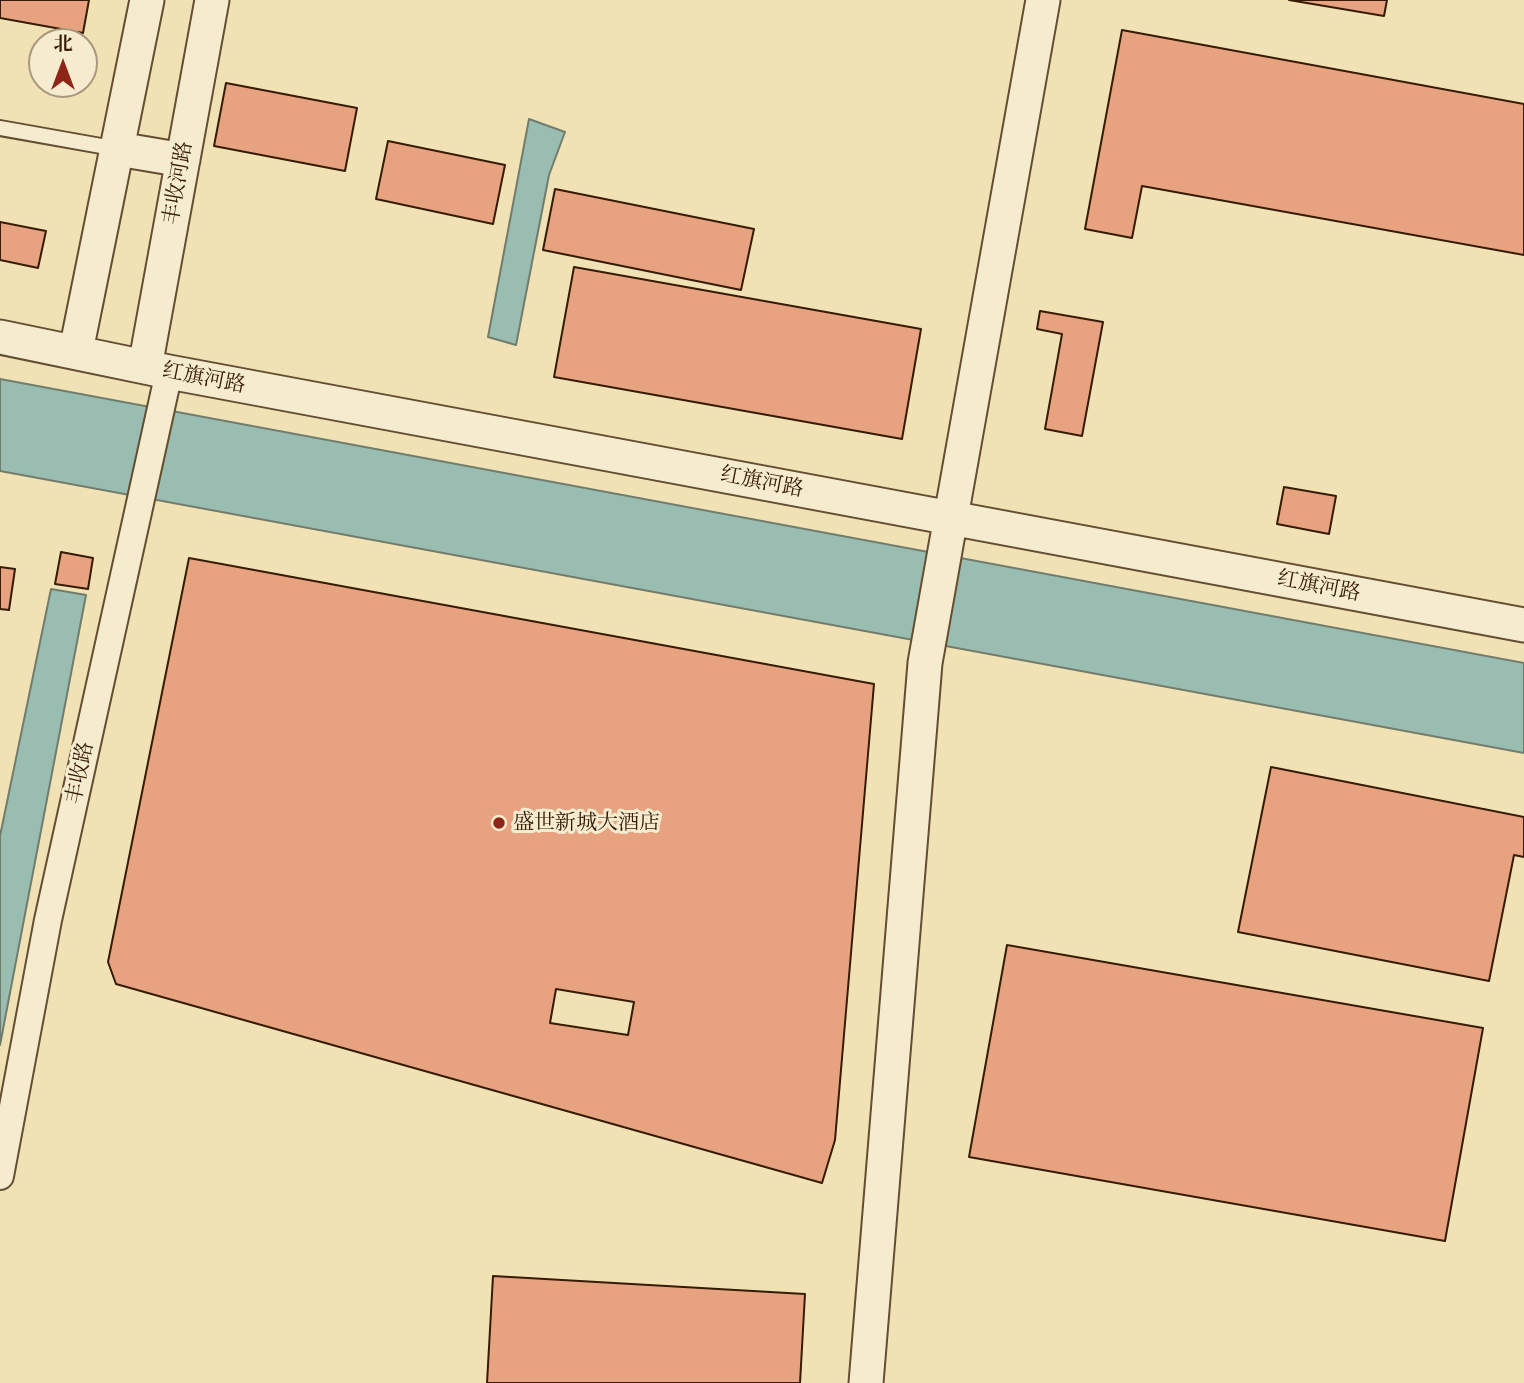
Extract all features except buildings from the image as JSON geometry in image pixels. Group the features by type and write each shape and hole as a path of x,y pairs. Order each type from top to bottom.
{"street":[{"path":"76,351 147,0"},
{"name":"丰收河路","path":"160,377 183,160 212,0"},
{"path":"866,1383 925,663 1043,0"},
{"path":"118,149 183,160"},
{"name":"红旗河路","path":"0,337 76,351 160,377 950,527 1524,625"},
{"name":"丰收路","path":"0,1176 48,920 139,507 160,377"}],"lane":[{"path":"0,128 118,149"}],"water":[{"path":"529,119 565,132 549,175 516,345 488,337"},
{"path":"0,379 1524,663 1524,753 0,471"},
{"path":"51,589 86,595 0,1045 0,836"}],"place":[{"name":"盛世新城大酒店","path":"499,823"}]}
